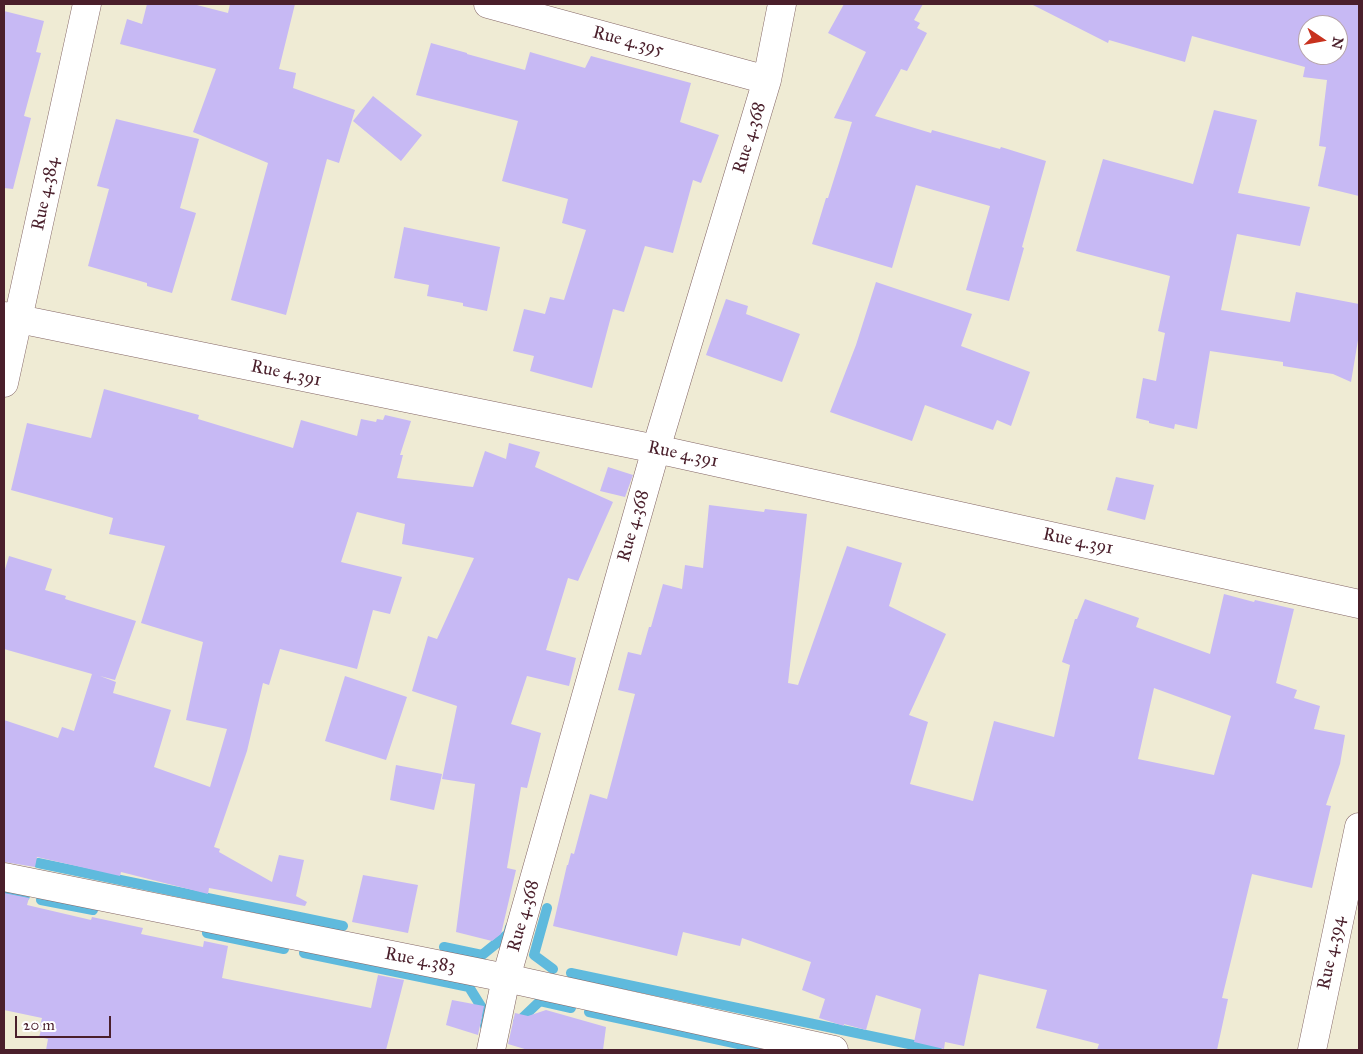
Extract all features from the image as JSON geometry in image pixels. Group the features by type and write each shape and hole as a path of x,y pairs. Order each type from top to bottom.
{"street":[{"name":"Rue 4.384","path":"4,383 11,318 87,4"},
{"name":"Rue 4.395","path":"488,4 767,80"},
{"name":"Rue 4.368","path":"491,1050 506,978 656,449 767,80 782,4"},
{"name":"Rue 4.391","path":"11,318 656,449 1359,604"},
{"name":"Rue 4.394","path":"1312,1050 1359,827"},
{"name":"Rue 4.383","path":"4,877 506,978 834,1050"}],"building":[{"path":"147,4 193,4 228,13 230,4 295,4 279,69 296,73 293,88 355,110 339,163 327,159 286,315 231,300 268,163 193,132 216,69 120,44 127,19 142,24"},
{"path":"844,4 923,4 914,20 920,23 917,28 927,33 907,71 901,69 875,116 931,133 932,130 1000,149 1001,147 1046,161 1009,301 966,290 990,206 916,185 892,268 812,244 852,122 834,118 866,52 828,33"},
{"path":"1031,4 1359,4 1359,196 1318,186 1326,147 1319,146 1327,80 1303,77 1305,67 1192,36 1185,62 1109,40 1108,43"},
{"path":"4,11 44,21 36,52 41,53 24,116 31,118 13,189 4,188"},
{"path":"431,43 525,70 530,52 585,68 591,56 691,83 680,122 719,135 701,183 693,180 673,253 645,246 624,312 613,309 592,388 530,371 534,356 513,351 524,309 545,314 550,297 564,300 586,230 562,223 568,199 502,181 518,121 416,95"},
{"path":"373,96 422,135 401,161 353,121"},
{"path":"1214,110 1257,120 1238,193 1310,207 1300,246 1237,234 1221,310 1290,322 1296,292 1359,304 1359,334 1351,382 1333,374 1283,366 1283,362 1210,351 1197,429 1175,424 1174,429 1136,418 1143,378 1156,381 1165,333 1158,331 1170,276 1076,251 1103,159 1193,184"},
{"path":"116,119 199,139 180,208 196,213 172,293 147,286 147,283 88,266 109,189 97,186"},
{"path":"404,227 500,247 487,311 463,306 463,303 427,296 429,285 394,278"},
{"path":"876,282 972,314 961,346 1030,372 1011,426 997,420 993,430 925,405 912,441 830,412 856,345"},
{"path":"726,299 748,306 746,314 800,334 782,382 706,355"},
{"path":"104,389 199,415 198,419 293,448 301,420 357,436 361,419 376,422 377,419 383,420 385,415 411,421 400,455 403,455 397,478 473,487 485,451 506,459 509,443 540,452 535,467 613,502 578,581 568,578 546,650 576,658 569,686 527,676 511,724 541,733 527,788 521,787 507,868 516,870 501,934 492,941 456,932 475,784 442,779 457,706 412,691 428,636 437,639 474,558 402,544 405,524 357,512 341,562 402,577 390,614 373,610 357,669 280,649 269,685 263,683 247,751 214,847 220,849 219,852 272,882 279,855 304,860 296,896 307,902 305,906 209,888 208,894 121,872 120,876 37,857 35,867 4,862 4,720 58,738 62,727 74,731 92,674 4,649 4,573 9,556 52,569 45,590 66,596 65,599 136,621 115,680 100,676 116,682 113,693 171,710 154,767 210,787 227,729 186,720 203,642 141,623 165,546 109,534 113,518 11,490 27,423 91,438"},
{"path":"608,467 633,475 625,497 600,491"},
{"path":"1116,477 1154,485 1145,520 1107,510"},
{"path":"709,505 764,512 765,509 807,514 788,683 798,685 847,546 902,563 889,606 946,634 909,715 928,722 910,784 973,801 994,721 1054,737 1070,665 1062,662 1075,619 1077,619 1085,599 1139,618 1136,627 1210,654 1224,594 1254,602 1255,600 1294,609 1276,683 1297,690 1294,698 1320,706 1314,729 1345,735 1340,764 1326,805 1331,806 1312,888 1252,874 1222,998 1228,999 1217,1050 1097,1050 1099,1044 1036,1028 1047,990 979,974 964,1046 945,1042 944,1049 914,1042 921,1009 876,995 866,1030 844,1024 844,1026 819,1018 825,999 802,990 811,962 742,938 740,946 683,932 677,956 553,926 567,865 571,853 574,854 590,794 607,799 635,694 618,690 628,652 641,655 663,584 682,589 685,565 703,568","holes":["1154,688 1231,716 1214,775 1138,759"]},
{"path":"345,676 407,697 386,760 325,741"},
{"path":"396,765 442,774 434,810 390,800"},
{"path":"363,875 418,885 408,933 352,922"},
{"path":"4,893 29,898 27,905 91,920 92,917 143,928 141,934 203,947 204,941 228,946 222,978 371,1008 378,975 404,980 386,1050 46,1050 48,1039 39,1037 42,1018 4,1010"},
{"path":"452,1000 484,1006 478,1035 446,1025"},
{"path":"546,1010 606,1027 603,1050 528,1050 508,1044 515,1013 528,1016"}],"waterway":[{"path":"38,863 343,926"},
{"path":"4,892 25,896"},
{"path":"41,900 93,910"},
{"path":"547,908 534,955 553,969"},
{"path":"444,947 482,955 508,934 510,927"},
{"path":"207,933 284,949"},
{"path":"304,953 469,987"},
{"path":"571,973 937,1050"},
{"path":"469,987 487,1016 485,1026"},
{"path":"518,1022 540,1001 571,1008"},
{"path":"589,1012 766,1050"}]}
